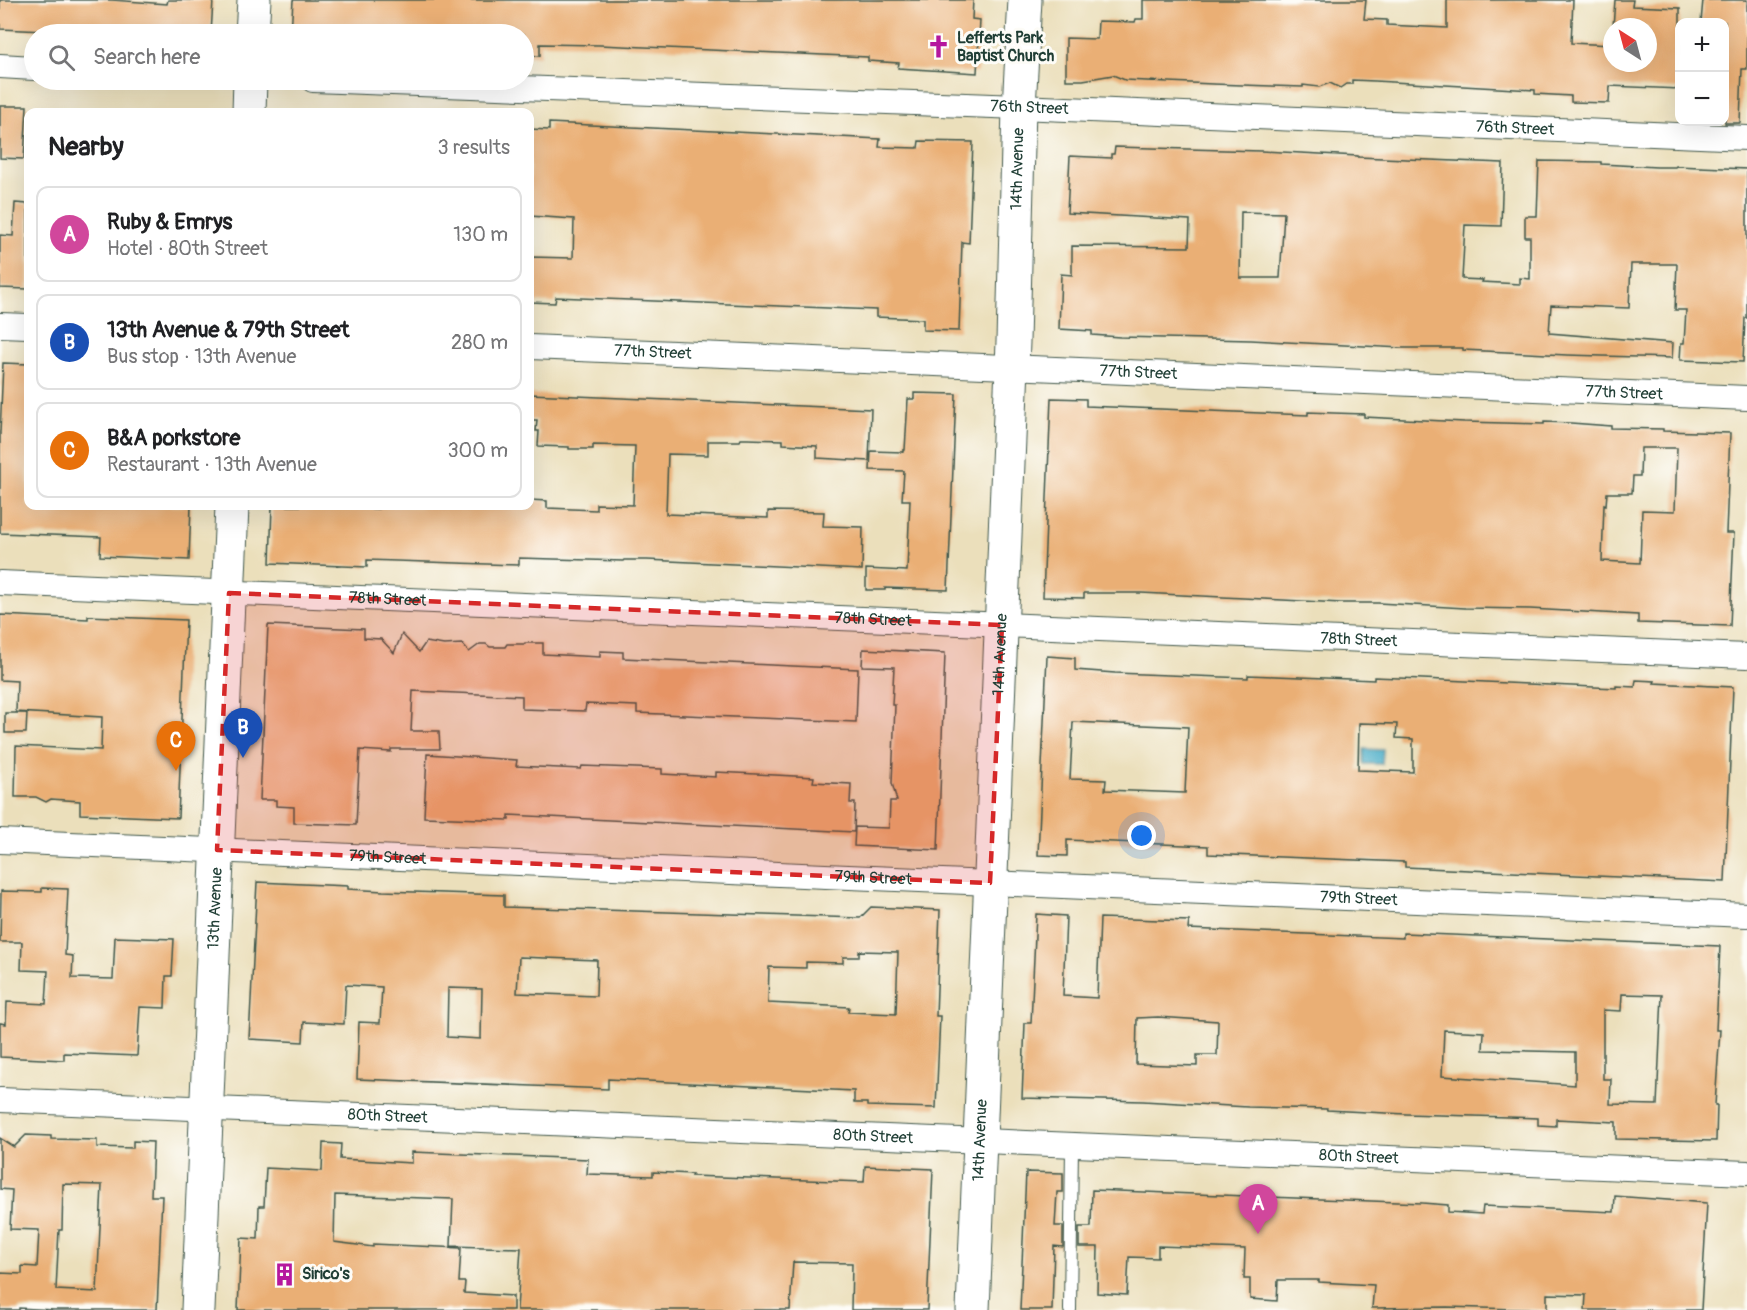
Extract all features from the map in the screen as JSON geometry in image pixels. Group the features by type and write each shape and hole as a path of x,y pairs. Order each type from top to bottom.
{"main road":[{"path":"253,24 254,0"},
{"name":"14th Avenue","path":"973,1310 1002,625 1019,107 1025,0"},
{"path":"249,108 250,90"},
{"name":"13th Avenue","path":"198,1310 232,510"}],"street":[{"path":"0,66 24,67"},
{"name":"76th Street","path":"534,88 1747,138"},
{"path":"0,325 24,326"},
{"name":"77th Street","path":"534,346 1747,398"},
{"name":"78th Street","path":"0,583 1747,656"},
{"name":"79th Street","path":"0,841 1747,915"},
{"name":"80th Street","path":"0,1100 1747,1173"}],"lane":[{"path":"1070,1310 1072,1144"}],"highlighted area":[{"path":"229,593 1002,625 990,883 217,850"}],"water":[{"path":"1364,749 1383,750 1382,764 1364,764"}],"building":[{"path":"0,0 112,0 167,4 168,0 213,0 212,24 24,24 24,30 0,29"},
{"path":"293,0 973,0 972,19 980,20 977,73 898,68 899,63 868,61 868,57 600,45 540,44 540,56 534,56 534,24 292,24"},
{"path":"1143,0 1366,0 1364,19 1387,20 1387,25 1447,28 1447,0 1573,0 1571,43 1603,45 1603,72 1657,72 1657,18 1614,18 1615,0 1633,0 1632,6 1680,8 1680,18 1675,18 1675,89 1610,86 1609,103 1571,102 1571,96 1535,94 1535,90 1352,80 1352,84 1346,84 1340,88 1330,83 1319,87 1213,84 1125,80 1113,75 1066,80 1066,38 1097,39 1098,21 1135,22 1136,19 1143,19"},
{"path":"1703,0 1747,0 1747,69 1742,69 1740,123 1729,123 1729,18 1701,18"},
{"path":"0,106 27,106 24,108 24,159 0,158"},
{"path":"549,123 880,139 879,147 918,148 919,141 973,142 969,243 962,242 959,331 923,330 923,319 876,317 876,310 556,297 555,303 534,302 534,257 573,258 574,219 534,216 534,129 549,130"},
{"path":"1115,147 1261,151 1503,163 1501,226 1465,225 1462,279 1520,284 1520,278 1530,279 1530,237 1525,237 1525,216 1537,216 1539,161 1747,169 1747,318 1745,318 1743,362 1680,360 1681,343 1684,343 1686,310 1675,310 1677,264 1631,264 1629,308 1551,305 1549,333 1673,343 1672,358 1567,355 1463,350 1463,348 1402,348 1251,340 1120,337 1092,335 1092,331 1059,329 1061,274 1072,275 1072,246 1189,247 1190,220 1067,213 1070,156 1111,158 1111,154 1114,154","holes":["1241,212 1284,213 1280,278 1240,278"]},
{"path":"15,203 24,204 24,289 0,288 0,235 13,236"},
{"path":"3,363 24,364 24,510 191,510 189,560 100,556 101,537 0,533"},
{"path":"914,393 956,394 948,590 885,588 885,590 866,590 866,569 907,571 910,500 902,500 904,471 870,470 871,451 903,452 905,450 908,399 914,399"},
{"path":"534,394 871,409 869,461 817,458 817,446 783,444 783,440 708,441 708,455 668,454 666,514 768,518 768,511 824,512 823,526 863,527 862,570 647,560 519,558 519,565 367,560 367,567 270,563 272,510 534,510 534,500 547,501 547,508 596,510 596,504 633,505 635,446 593,445 593,449 569,449 569,447 538,446 537,420 534,420"},
{"path":"1051,398 1086,399 1086,406 1308,415 1308,412 1364,414 1364,417 1464,422 1571,423 1611,426 1611,428 1730,433 1726,533 1734,533 1730,626 1638,623 1638,615 1530,609 1141,593 1084,593 1084,598 1043,597","holes":["1641,448 1677,448 1675,511 1642,510 1640,563 1602,561 1604,504 1606,505 1607,493 1632,493 1633,476 1640,476"]},
{"path":"0,615 186,620 178,818 80,814 80,801 51,799 46,802 36,797 15,797 16,746 101,750 102,717 16,712 17,681 0,680"},
{"path":"268,625 364,629 364,638 381,639 394,653 402,634 419,652 426,642 444,645 462,644 469,652 480,644 505,647 507,644 543,643 543,654 600,657 600,651 623,652 623,658 858,669 856,722 637,713 637,706 586,704 585,711 522,709 522,696 413,691 411,731 439,731 440,749 391,749 391,752 360,750 356,825 294,823 294,807 276,806 276,800 260,800"},
{"path":"863,649 945,653 938,850 854,846 855,827 889,828 890,801 897,801 892,783 894,667 862,666"},
{"path":"1047,656 1075,658 1075,670 1115,673 1374,680 1374,677 1616,688 1616,686 1635,687 1636,680 1733,687 1725,882 1405,867 1405,862 1208,854 1208,846 1067,840 1067,856 1038,855","holes":["1073,722 1188,727 1185,793 1105,790 1106,780 1070,779","1359,723 1397,724 1396,738 1413,739 1413,772 1358,770"]},
{"path":"5,713 27,713 26,733 5,733"},
{"path":"427,754 517,760 516,766 662,769 662,774 716,777 716,772 814,777 813,782 851,784 850,803 855,803 854,832 509,815 509,820 424,817"},
{"path":"257,882 348,886 348,889 383,891 504,895 504,907 860,918 871,907 940,910 936,1016 940,1016 936,1108 867,1106 867,1103 854,1103 854,1091 608,1079 608,1089 357,1079 359,1022 380,1023 382,987 346,985 344,1024 304,1022 303,1042 249,1039","holes":["859,951 898,952 896,1014 848,1012 849,1007 768,1003 769,967 806,968 806,962 843,963 843,957 859,957","519,957 597,960 596,996 517,993","448,988 482,989 481,1039 447,1037"]},
{"path":"42,888 68,889 65,955 73,956 72,978 113,979 115,937 174,939 172,976 166,976 165,1008 140,1007 137,1056 64,1053 64,1060 0,1057 0,1023 6,1024 7,1002 46,1004 48,971 21,970 22,942 0,942 1,891 42,892"},
{"path":"1036,914 1066,916 1063,996 1097,998 1100,918 1189,921 1188,929 1403,938 1403,933 1720,946 1716,1030 1720,1030 1715,1105 1717,1105 1716,1141 1616,1139 1616,1122 1556,1119 1556,1126 1538,1125 1538,1118 1022,1098 1025,1023 1031,1023","holes":["1622,994 1662,995 1657,1105 1610,1104 1611,1079 1603,1079 1603,1010 1621,1011","1137,1018 1218,1021 1217,1055 1197,1055 1197,1066 1136,1064","1444,1030 1484,1032 1483,1050 1575,1052 1575,1085 1442,1076"]},
{"path":"26,1135 51,1136 51,1139 97,1140 97,1147 133,1148 133,1141 153,1142 151,1196 162,1196 157,1310 19,1308 19,1310 0,1310 0,1273 22,1274 22,1266 37,1267 39,1230 10,1229 12,1190 0,1189 0,1138 14,1147","holes":["63,1184 102,1185 97,1292 56,1290 59,1230 62,1230"]},
{"path":"323,1143 341,1144 340,1159 412,1163 412,1152 588,1159 587,1174 653,1176 653,1172 692,1174 691,1176 864,1182 865,1166 933,1169 927,1310 851,1310 852,1263 793,1262 790,1310 517,1310 521,1248 451,1246 453,1199 335,1195 334,1242 373,1247 373,1244 461,1248 459,1282 465,1282 464,1293 513,1296 513,1310 238,1310 241,1238 258,1239 259,1206 264,1206 266,1168 322,1171"},
{"path":"1026,1172 1063,1173 1063,1192 1057,1192 1055,1226 1063,1226 1063,1247 1054,1246 1052,1310 1020,1310"},
{"path":"1092,1190 1422,1203 1448,1205 1448,1212 1482,1214 1483,1206 1614,1212 1615,1196 1707,1203 1701,1310 1585,1310 1586,1295 1547,1294 1547,1310 1447,1307 1372,1308 1374,1285 1319,1282 1319,1280 1278,1280 1277,1301 1250,1299 1250,1279 1244,1279 1245,1249 1158,1246 1158,1258 1129,1257 1127,1295 1097,1293 1098,1247 1079,1247 1079,1227 1091,1227"}],"place":[{"name":"Lefferts Park Baptist Church","path":"939,47"},
{"name":"13th Avenue & 79th Street","path":"243,758"},
{"name":"B&A porkstore","path":"176,771"},
{"name":"Ruby & Emrys","path":"1258,1234"},
{"name":"Sirico's","path":"284,1274"}]}
